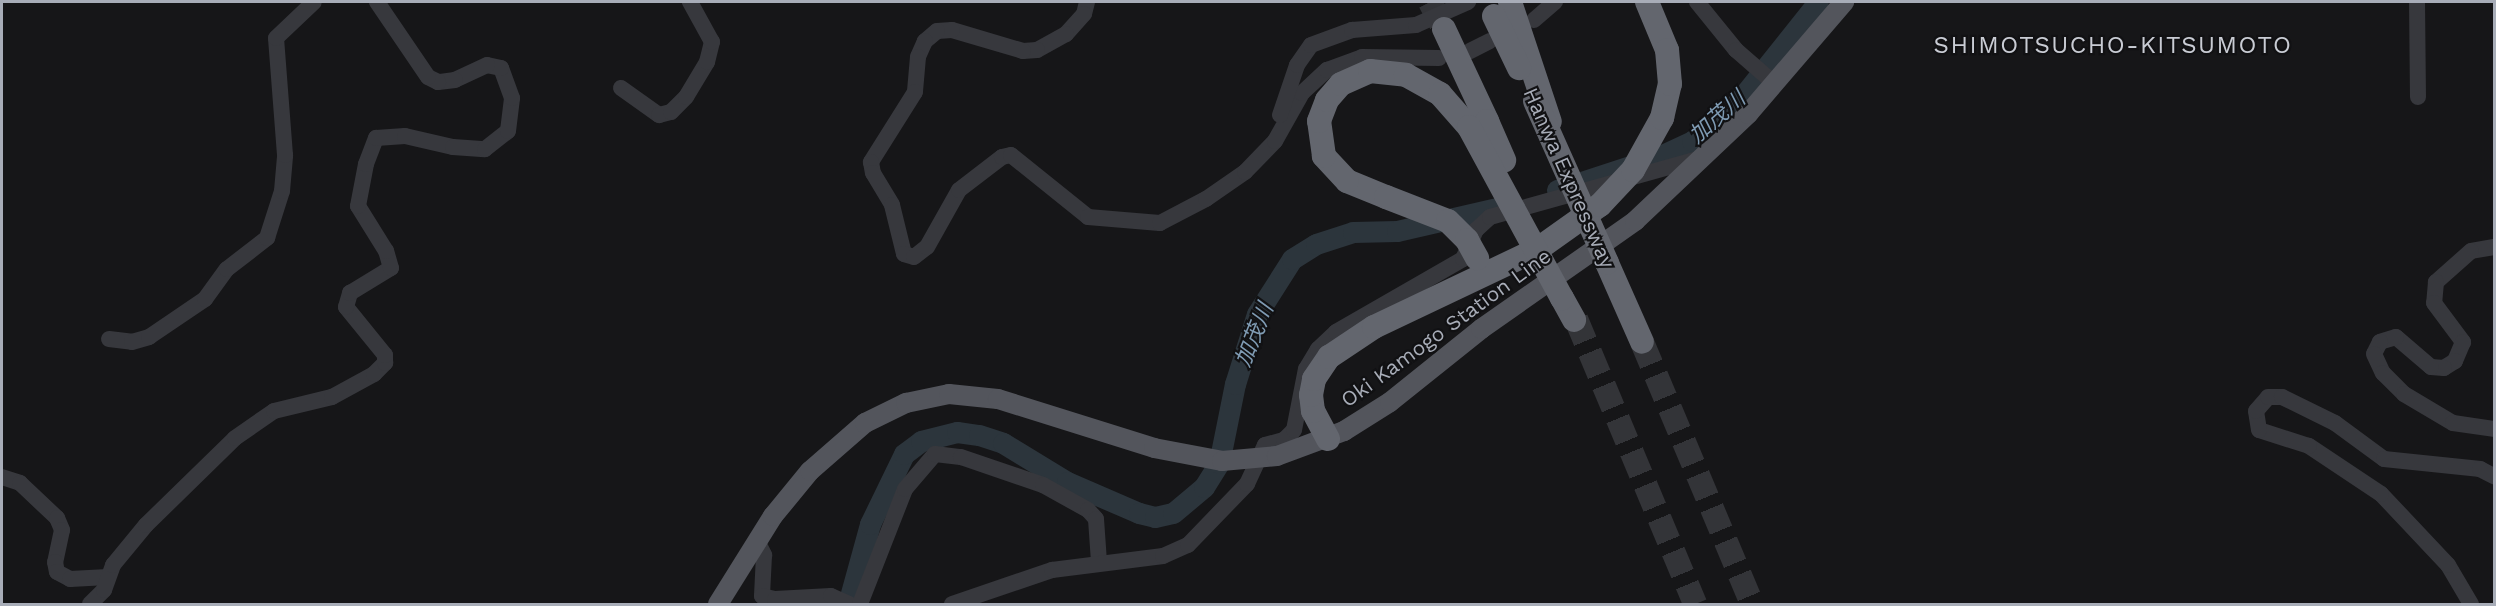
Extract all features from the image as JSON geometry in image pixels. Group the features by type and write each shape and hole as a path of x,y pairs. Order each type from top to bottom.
{"highway":[{"path":"1328,439 1313,411 1311,395 1314,379 1329,357 1374,327 1477,269 1538,249 1600,206 1633,170 1662,118 1670,84 1666,50 1648,5"},
{"name":"Hanwa Expressway","path":"1502,8 1558,154 1642,342"},
{"path":"1444,29 1478,124 1575,319"},
{"path":"1477,269 1467,240 1448,221 1347,182 1324,156 1319,121 1327,100 1341,84 1370,71 1407,75 1440,94 1478,124"}],"main road":[{"name":"Oki Kamogo Station Line","path":"718,604 757,540 791,491 845,437 884,412 928,397 969,394 998,399 1154,448 1203,459 1250,461 1328,439 1390,402 1481,329 1617,235 1701,158 1844,2"}],"street":[{"path":"109,339 132,342 149,337 205,299 227,269 267,238 282,191 285,155 276,38 314,2"},
{"path":"90,604 104,590 113,565 146,525 235,438 274,411 332,397 374,374 385,363 385,355 346,307 350,293 391,268 386,251 358,206 366,164 376,138 405,136 453,147 485,149 508,131 512,98 501,68 487,65 455,80 438,82 428,77 377,2"},
{"path":"621,88 659,115 671,112 686,97 708,62 712,42 690,2"},
{"path":"1087,2 1084,14 1066,34 1037,50 1023,51 952,30 937,31 925,40 918,57 915,92 872,162 873,173 892,205 900,250 904,254 915,257 927,247 951,199 1002,157 1020,159 1088,217 1160,223 1206,199 1245,172 1270,148 1302,93 1338,64 1380,56 1439,58"},
{"path":"1270,148 1295,70 1311,45 1352,30 1416,25 1468,2"},
{"path":"1534,20 1555,2"},
{"path":"1697,2 1748,63 1772,82"},
{"path":"2417,2 2418,97"},
{"path":"1470,51 1490,41"},
{"path":"952,604 1052,570 1099,562 1163,556 1188,545 1247,484 1250,461 1265,445 1284,440 1294,430 1302,380 1318,349 1345,326 1463,259 1483,222 1701,158"},
{"path":"2494,247 2471,251 2436,282 2434,303 2463,342 2455,361 2444,368 2432,367 2396,337 2380,342 2374,354 2383,373 2404,394 2453,423 2494,429"},
{"path":"2470,604 2448,565 2381,494 2308,446 2261,431 2256,424 2256,411 2268,397 2282,397 2335,423 2384,459 2480,469 2494,476"},
{"path":"860,604 905,489 935,454 962,457 1043,485 1088,510 1096,519 1099,562"},
{"path":"2,477 20,483 57,518 62,530 55,562 57,572 70,579 108,577"},
{"path":"757,540 764,555 762,596 775,599 831,596 849,604"}],"waterway":[{"name":"加茂川","path":"1557,190 1658,157 1692,141 1716,124 1743,96 1818,2"},
{"name":"加茂川","path":"848,604 870,524 904,454 921,441 957,432 979,435 1003,443 1067,482 1139,513 1155,517 1173,513 1204,487 1219,463 1235,384 1257,314 1292,259 1316,244 1353,232 1397,231 1510,205"}],"tunnel":[{"path":"1430,2 1444,29"},
{"path":"1576,319 1695,604"},
{"path":"1642,342 1752,604"}],"district":[{"name":"SHIMOTSUCHO-KITSUMOTO","path":"2113,46"}]}
